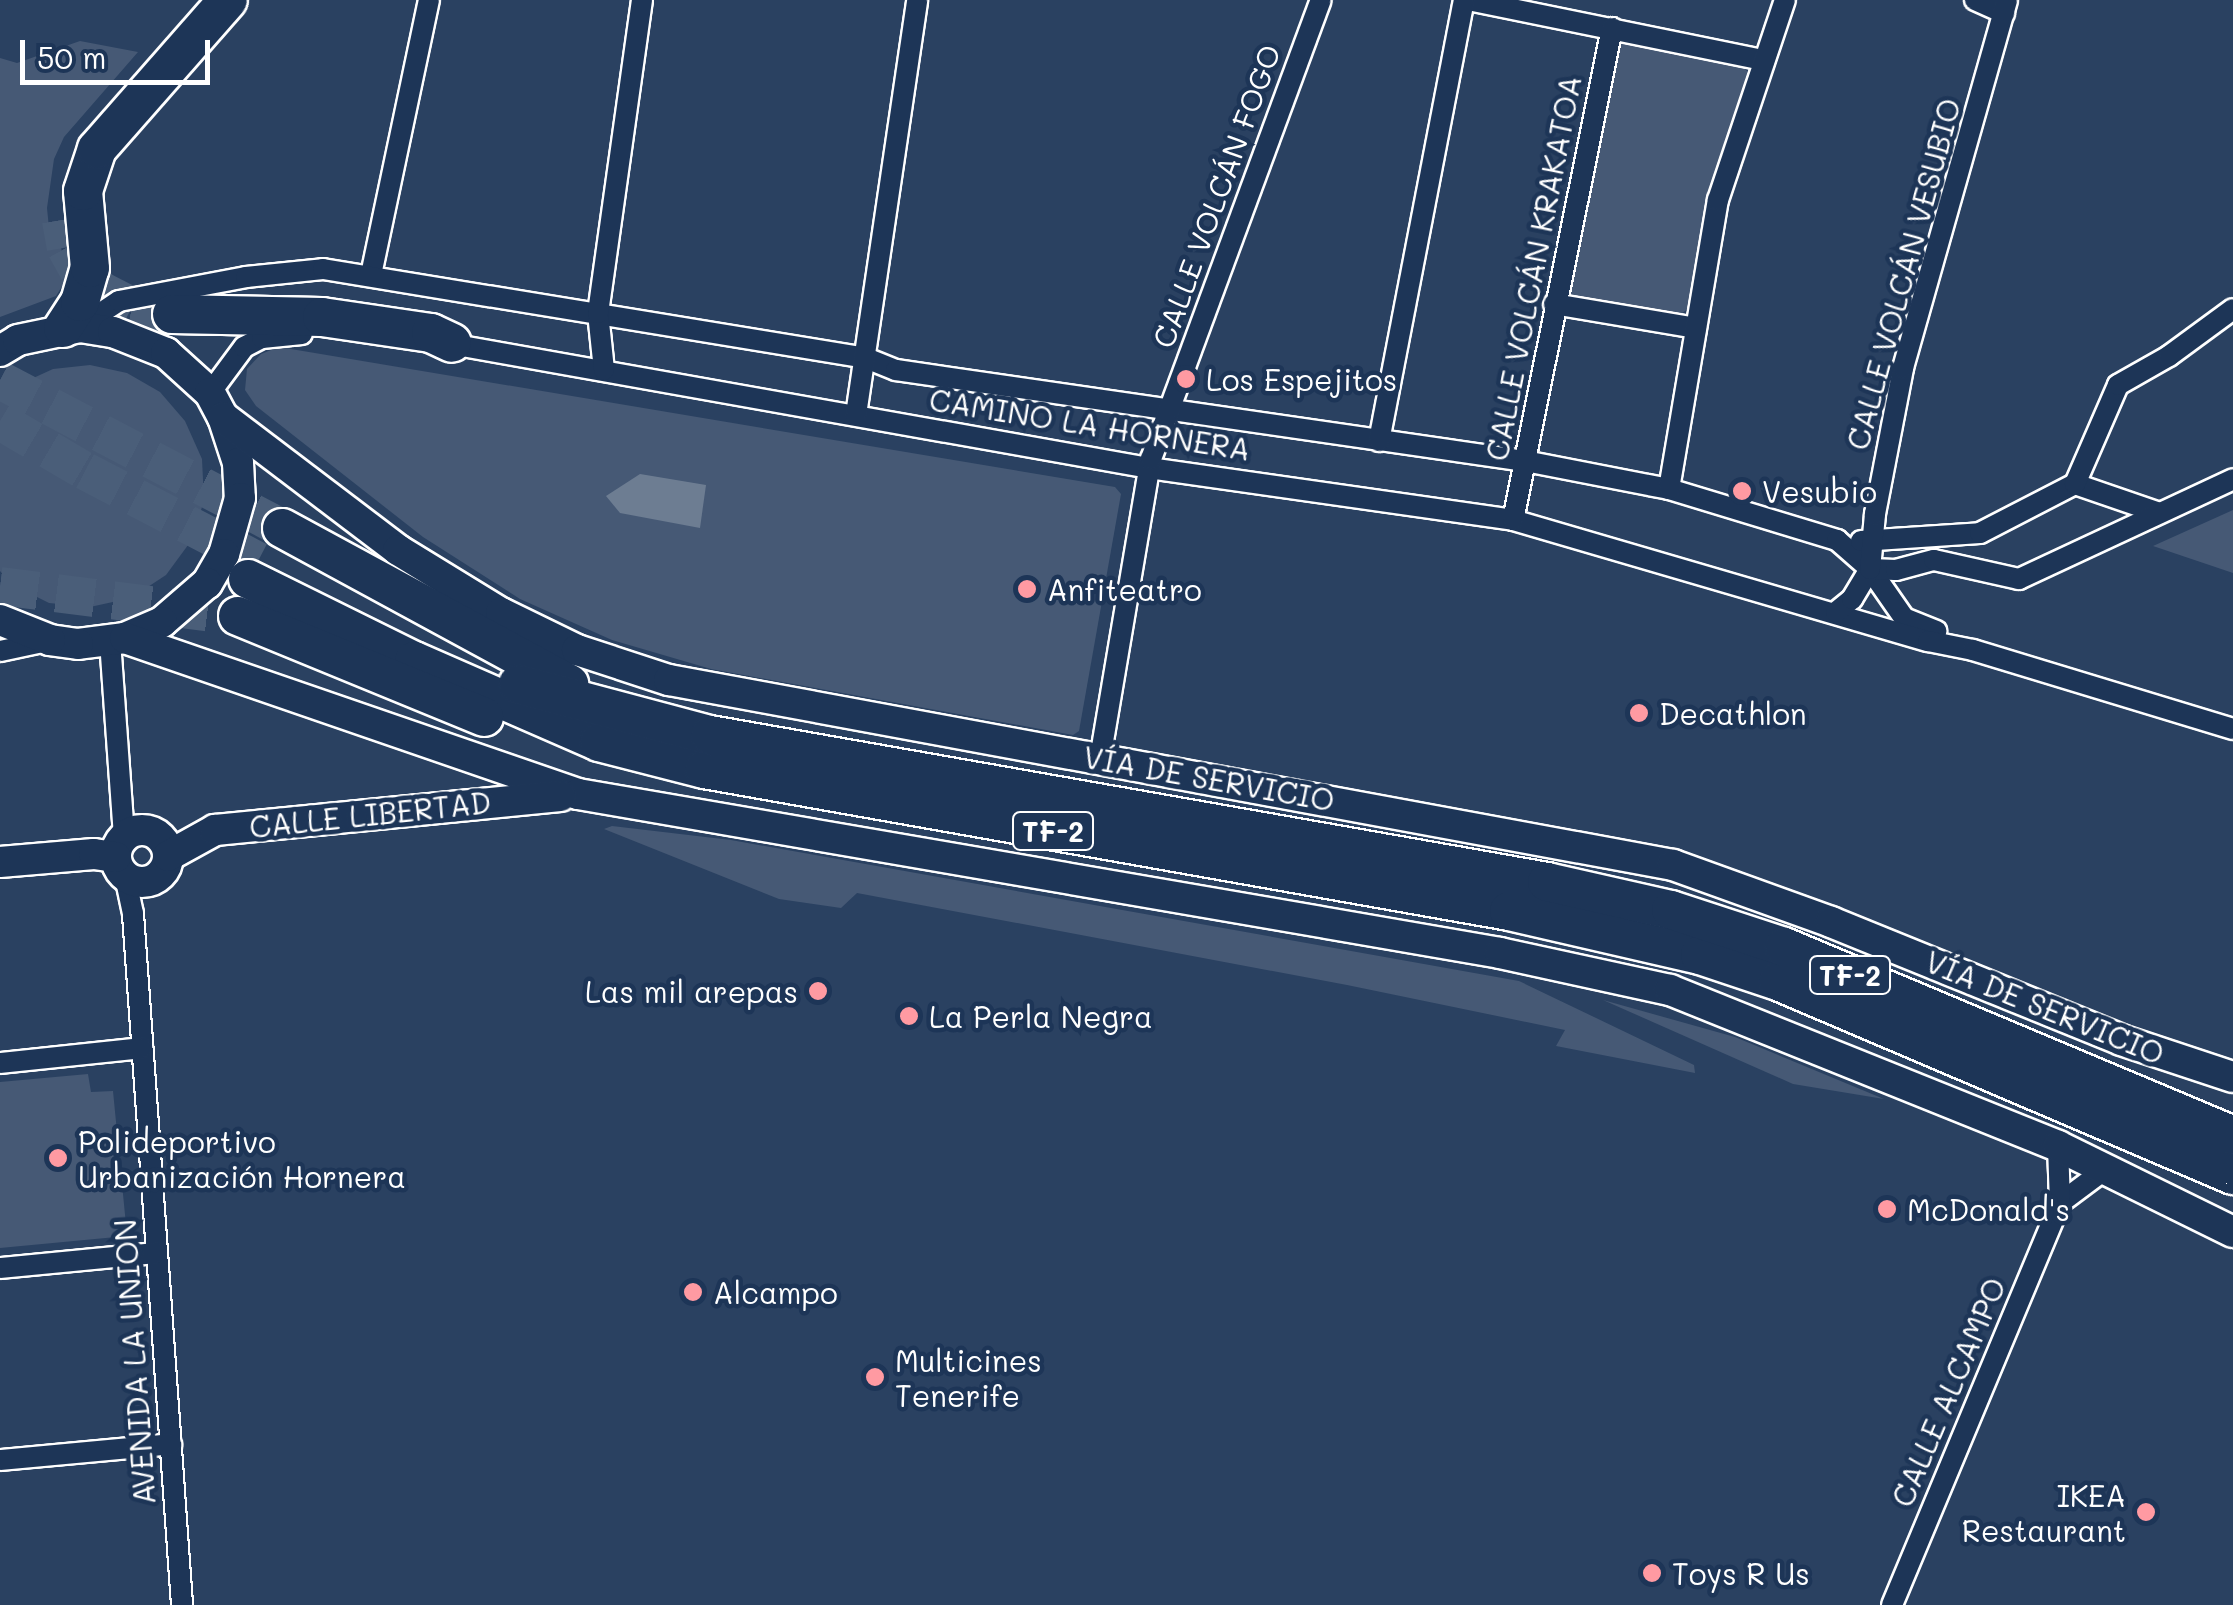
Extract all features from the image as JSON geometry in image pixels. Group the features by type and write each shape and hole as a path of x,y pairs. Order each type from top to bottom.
{"highway":[{"path":"61,220 64,173 79,135 194,0"},
{"path":"72,328 90,268 83,191 98,149 228,0"},
{"path":"172,314 322,317 432,333 452,343"},
{"path":"282,528 611,728"},
{"name":"TF-2","path":"253,570 414,662 611,728 704,770 1628,935 1778,981 2233,1175"},
{"path":"238,616 470,714 611,728"},
{"name":"TF-2","path":"611,728 761,745 1547,882 1671,910 1784,947 2233,1136"}],"street":[{"path":"371,276 429,0"},
{"path":"604,370 598,313 642,0"},
{"path":"856,415 917,0"},
{"name":"CALLE VOLCÁN FOGO","path":"1100,759 1149,468 1321,0"},
{"path":"1379,441 1466,0 1764,60"},
{"path":"1669,488 1718,200 1784,0"},
{"path":"1976,0 2005,6"},
{"name":"CALLE VOLCÁN VESUBIO","path":"1870,569 1903,368 2005,6"},
{"name":"CALLE VOLCÁN KRAKATOA","path":"1513,520 1612,28"},
{"name":"CAMINO LA HORNERA","path":"72,328 119,301 246,276 323,269 866,358 896,370 1525,461 1669,488 1837,540 1980,533 2075,484"},
{"path":"1554,304 1696,328"},
{"path":"2157,512 2075,484 2118,384 2169,356 2233,309"},
{"path":"0,351 18,340 72,328"},
{"name":"VÍA DE SERVICIO","path":"72,328 113,332 166,354 216,405 398,550 501,613 577,650 668,680 1673,865 1831,922 2121,1040 2233,1077"},
{"name":"CAMINO LA HORNERA","path":"216,405 244,347 262,338 290,333 430,345 452,343 1149,468 1513,520 1974,650 2233,730"},
{"path":"117,640 162,622 207,583 224,554 240,498 238,462 216,405"},
{"path":"1836,612 1852,599 1870,569 1896,570 1934,560 2019,578 2233,479"},
{"path":"1978,570 1974,549 1980,533"},
{"name":"CAMINO LA HORNERA","path":"1837,540 1870,569 1904,618 1974,650"},
{"path":"0,620 50,640"},
{"path":"0,651 50,640 117,640 578,794 1461,946 1670,990 2058,1146 2233,1232"},
{"name":"AVENIDA LA UNION","path":"117,640 122,857 133,914 182,1605"},
{"name":"CALLE LIBERTAD","path":"168,856 215,830 578,794"},
{"path":"136,831 153,832 165,844 168,856 164,870 152,881 136,882 122,857 136,831"},
{"path":"0,862 94,854 122,857"},
{"path":"0,1062 142,1048"},
{"name":"CALLE ALCAMPO","path":"1892,1605 2060,1203 2058,1146"},
{"path":"2060,1203 2107,1168"},
{"path":"0,1268 156,1253"},
{"path":"0,1460 170,1444"}],"shaded area":[{"path":"1626,40 1738,62 1748,72 1705,221 1688,309 1679,315 1573,298 1566,288 1615,50"},
{"path":"80,41 138,52 64,137 54,159 47,208 49,228 58,227 66,280 56,296 0,317 0,58 17,63"},
{"path":"279,347 1115,487 1121,494 1079,731 1073,735 711,669 612,640 520,599 423,537 256,406 245,390 247,369 261,354"},
{"path":"90,365 127,373 160,392 185,421 202,459 204,501 191,541 166,575 131,598 90,607 49,603 11,584 0,571 0,401 18,385 53,369"},
{"path":"640,474 706,485 700,528 620,513 606,496"},
{"path":"2233,510 2233,573 2153,546"},
{"path":"612,826 731,840 1519,981 1694,1065 1695,1073 1556,1046 1565,1030 1347,985 857,893 841,908 779,899 604,829"},
{"path":"1603,1000 1735,1037 1884,1099 1793,1084"},
{"name":"Polideportivo Urbanización Hornera","path":"88,1074 91,1092 113,1091 126,1225 116,1237 0,1248 0,1082"}],"tunnel":[{"path":"61,220 66,248 78,270 102,291 132,306 172,314"},
{"path":"0,380 282,528"},
{"path":"0,421 85,471 258,561"},
{"path":"0,586 238,616"}],"place":[{"name":"Los Espejitos","path":"1186,379"},
{"name":"Vesubio","path":"1742,491"},
{"name":"Anfiteatro","path":"1027,589"},
{"name":"Decathlon","path":"1639,713"},
{"name":"Las mil arepas","path":"818,991"},
{"name":"La Perla Negra","path":"909,1016"},
{"name":"Polideportivo Urbanización Hornera","path":"58,1158"},
{"name":"McDonald's","path":"1887,1209"},
{"name":"Alcampo","path":"693,1292"},
{"name":"Multicines Tenerife","path":"875,1377"},
{"name":"IKEA Restaurant","path":"2146,1512"},
{"name":"Toys R Us","path":"1652,1573"}]}
